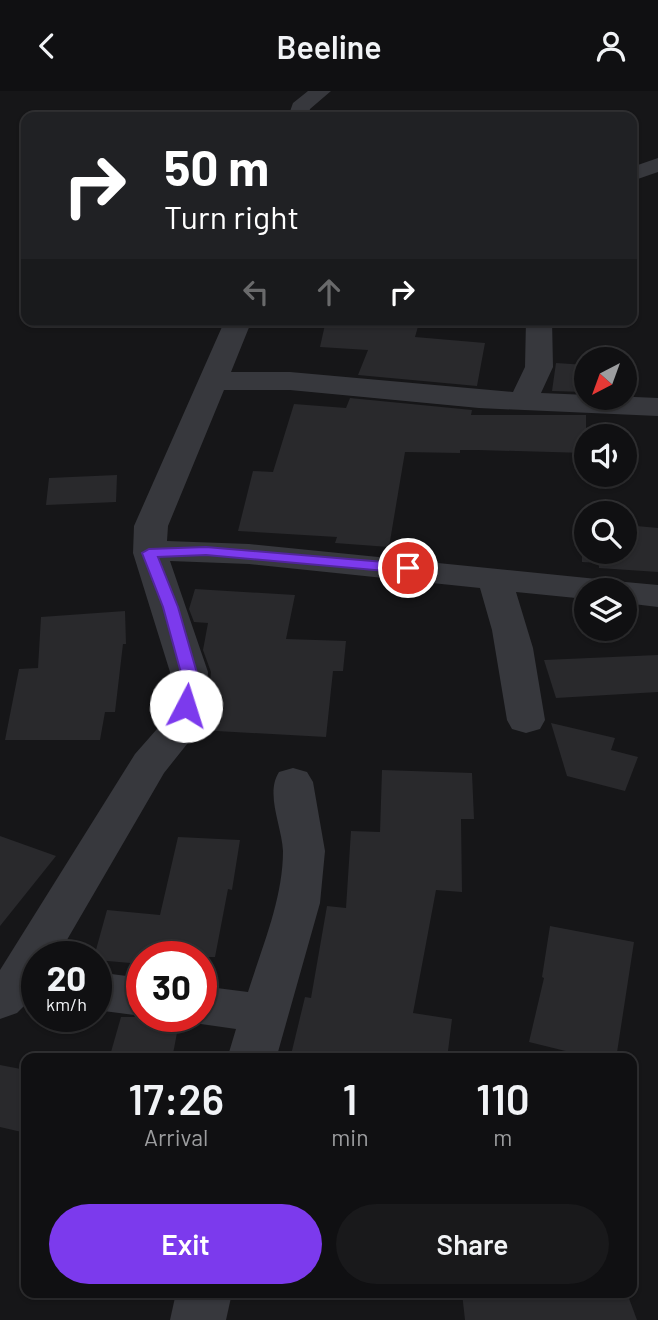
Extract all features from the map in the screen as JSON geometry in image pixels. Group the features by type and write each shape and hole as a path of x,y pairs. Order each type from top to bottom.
{"street":[{"path":"299,112 300,107 321,91"},
{"path":"637,172 658,165"},
{"path":"19,988 149,764 175,734 186,706 189,673 170,607 149,553 150,526 237,326"},
{"path":"524,398 539,367 538,326"},
{"path":"214,381 290,381 479,399 524,398 658,407"},
{"path":"149,553 184,550 249,554 574,587"},
{"path":"493,577 505,603 514,640 526,720"},
{"path":"637,594 658,596"},
{"path":"253,1053 299,890 304,851 293,782"},
{"path":"217,1007 263,1013"},
{"path":"198,1320 203,1298"}],"building":[{"path":"325,326 418,326 415,337 485,343 477,386 358,375 368,350 320,347"},
{"path":"556,363 574,364 574,392 552,391"},
{"path":"350,398 472,410 471,415 586,415 586,424 574,424 574,453 478,450 460,450 460,453 405,452 389,547 335,543 337,537 238,531 253,471 273,472 294,404 346,408"},
{"path":"117,475 116,502 46,505 49,478"},
{"path":"637,526 658,528 658,572 599,568 599,564 637,564"},
{"path":"195,589 295,595 286,639 346,641 343,671 333,671 326,737 199,730 208,706 211,672 203,650 208,623 194,622 189,609"},
{"path":"125,611 126,644 123,644 115,712 105,712 100,740 5,740 19,669 38,668 41,617"},
{"path":"658,655 658,692 556,698 544,660"},
{"path":"551,723 615,738 611,750 638,757 625,791 567,776"},
{"path":"382,770 472,773 474,819 461,819 462,892 436,890 413,1013 452,1019 448,1053 291,1053 305,997 311,998 327,906 346,908 351,831 380,832"},
{"path":"0,836 56,856 0,926"},
{"path":"178,837 240,840 232,890 228,889 217,947 217,941 126,941 126,963 112,961 112,941 98,941 107,910 160,915"},
{"path":"550,926 634,942 617,1053 574,1053 529,1042 544,978 542,977"},
{"path":"121,1017 126,1017 126,1032 177,1032 173,1053 111,1053"},
{"path":"0,1065 21,1069 21,1132 0,1127"},
{"path":"463,1298 629,1298 637,1320 465,1320"}],"route":[{"path":"186,706 189,673 170,607 149,553 206,551 408,568"}]}
